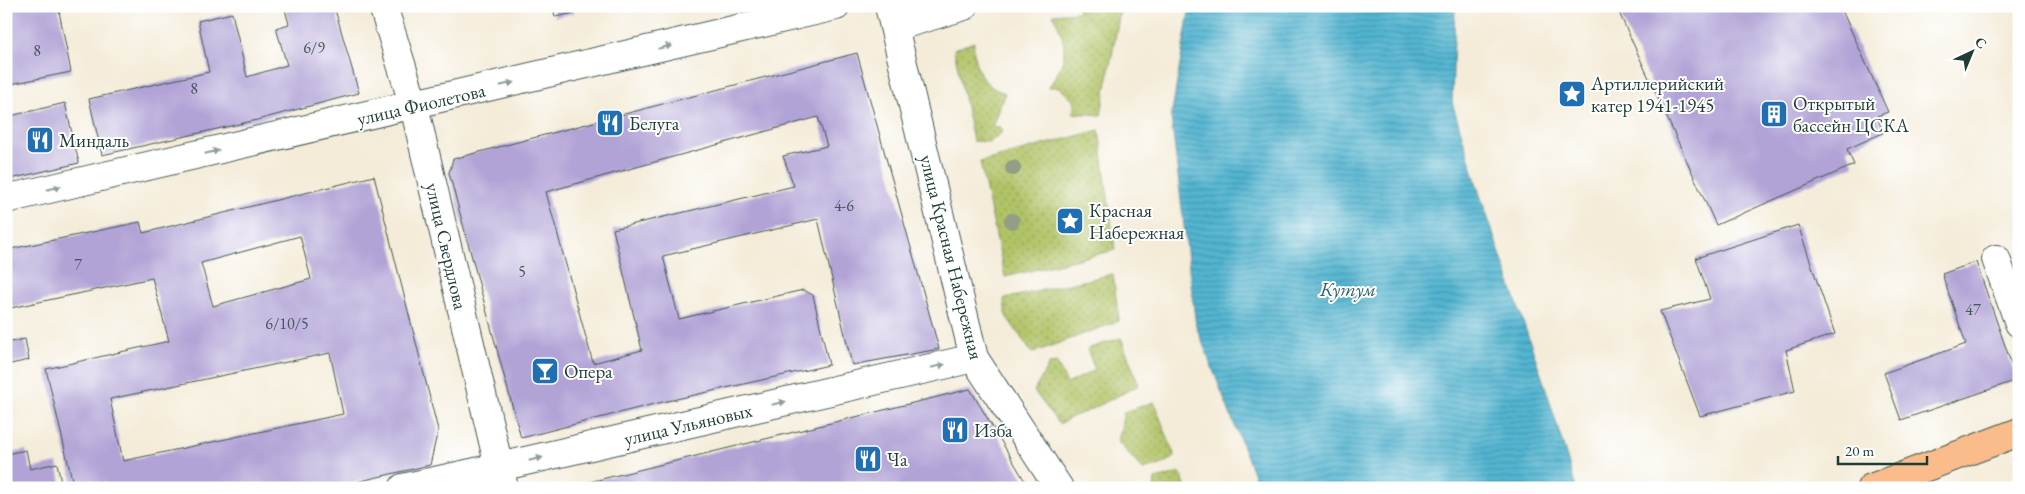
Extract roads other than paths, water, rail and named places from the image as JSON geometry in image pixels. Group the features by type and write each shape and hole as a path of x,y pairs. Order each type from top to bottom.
{"main road":[{"path":"1871,488 2019,432"}],"street":[{"name":"улица Свердлова","path":"383,6 414,106 502,478"},
{"name":"улица Фиолетова","path":"6,199 414,106 836,6"},
{"path":"892,17 964,6"},
{"name":"улица Красная Набережная","path":"892,17 974,358 1059,488"},
{"path":"1996,259 2019,323"},
{"name":"улица Ульяновых","path":"402,488 502,478 974,358"}],"water":[{"name":"Кутум","path":"1190,6 1455,6 1452,102 1480,195 1547,392 1576,488 1259,488 1196,326 1171,117"}],"place":[{"name":"Артиллерийский катер 1941-1945","path":"1572,94"},
{"name":"Открытый бассейн ЦСКА","path":"1774,114"},
{"name":"Белуга","path":"610,123"},
{"name":"Миндаль","path":"40,140"},
{"name":"Красная Набережная","path":"1070,221"},
{"name":"Опера","path":"545,371"},
{"name":"Изба","path":"955,430"},
{"name":"Ча","path":"868,459"}]}
